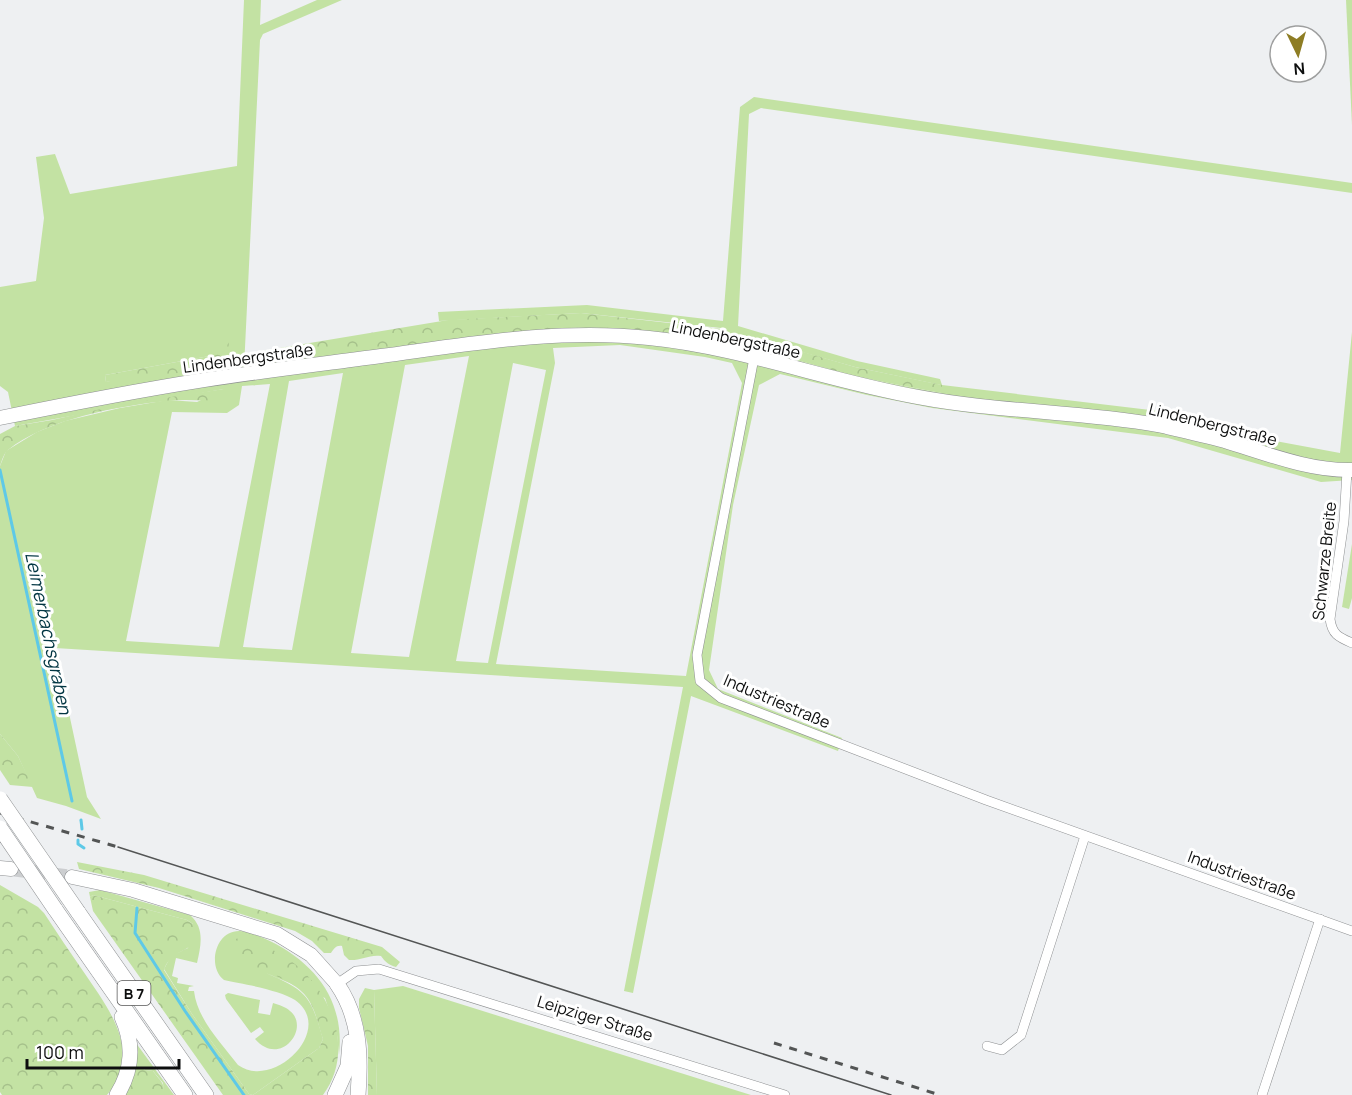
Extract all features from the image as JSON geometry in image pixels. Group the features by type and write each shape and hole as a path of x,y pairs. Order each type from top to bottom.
{"highway":[{"name":"B 7","path":"0,799 206,1095"},
{"name":"B 7","path":"0,828 111,992 185,1095"},
{"path":"335,1095 345,1074 350,1045 348,1020 337,984"},
{"path":"337,984 348,1002 357,1034 358,1095"},
{"path":"111,992 126,1025 131,1048 129,1070 117,1095"}],"main road":[{"name":"Lindenbergstraße","path":"0,418 204,380 538,336 586,335 650,338 718,349 919,398 1156,425 1293,461 1350,471"},
{"path":"72,877 133,890 277,934 311,955 337,984"}],"street":[{"name":"Industriestraße","path":"754,358 697,655 700,681 721,698 986,800 1352,931"},
{"name":"Schwarze Breite","path":"1350,471 1330,619 1331,628 1337,637 1352,643"},
{"path":"987,1046 1002,1050 1021,1035 1085,836"},
{"path":"1262,1095 1320,919"},
{"name":"Leipziger Straße","path":"337,984 356,971 371,968 785,1095"}],"green space":[{"path":"244,0 261,0 260,25 317,0 342,0 263,34 260,40 244,368 536,330 586,327 720,340 721,328 581,313 439,321 438,312 587,305 723,321 740,107 754,97 1352,183 1352,193 761,108 749,114 738,326 857,361 940,379 942,385 1167,412 1249,436 1340,453 1352,332 1352,480 1321,482 1168,438 932,408 780,374 759,385 733,505 709,670 718,689 842,738 838,751 691,696 633,993 624,991 683,687 55,648 87,797 101,819 37,798 18,756 0,734 0,466 6,451 37,432 65,421 168,400 197,402 224,389 15,426 8,392 0,386 0,287 36,281 44,218 36,157 55,154 70,194 237,166","holes":["738,334 855,367 941,385 941,393 853,376 736,343","620,345 732,363 742,383 686,676 496,664 555,363 553,348","215,355 106,382 105,375","469,356 409,657 351,653 405,365","513,363 546,370 488,663 456,661","343,373 292,650 243,647 289,381","270,384 219,647 126,641 172,412 227,413 239,405 242,386"]},
{"path":"1346,0 1352,0 1352,125"},
{"path":"581,313 722,329 720,341 586,327 536,330 244,368 243,354 448,320"},
{"path":"738,333 855,367 942,385 941,393 853,376 736,343"},
{"path":"229,338 228,358 218,368 106,382 105,375 215,355 217,340"},
{"path":"224,389 223,401 181,400 148,403 106,410 62,422 23,439 8,450 0,466 0,434 15,426 119,405"},
{"path":"1352,544 1352,598 1349,609 1342,607"},
{"path":"0,734 18,756 33,787 10,785 0,770"},
{"path":"77,862 144,875 382,947 400,962 396,967 387,963 381,956 349,960 344,955 342,946 337,947 331,953 324,953 312,941 295,931 159,888 79,869"},
{"path":"0,885 38,907 44,913 111,1015 122,1047 122,1063 118,1079 107,1095 2,1095 0,1092"},
{"path":"100,890 190,915 195,920 201,937 197,963 176,958 172,976 178,978 177,983 194,986 189,987 188,991 194,991 205,1021 238,1065 252,1071 268,1070 283,1064 304,1040 308,1026 306,1012 295,1000 271,990 224,980 219,974 215,959 219,943 224,937 239,931 270,941 286,950 314,973 332,1001 340,1036 339,1055 337,1035 325,998 266,973 291,985 306,997 311,1004 323,1039 319,1048 253,1095 249,1094 192,1014 164,969 171,956 188,948 193,924 187,920 93,895 90,897 89,892"},
{"path":"93,895 187,920 193,924 196,934 195,941 174,956 164,970 192,1014 249,1094 253,1095 223,1095 93,911 90,897"},
{"path":"239,937 282,955 313,982 333,1017 338,1037 338,1057 333,1077 323,1095 253,1095 319,1048 323,1039 313,1008 302,992 285,980 233,958 225,952 225,947"},
{"path":"403,986 751,1095 377,1095 374,990"},
{"path":"365,988 374,990 377,1095 368,1095 368,1046 359,1008 359,999"},
{"path":"228,993 260,1000 258,1013 270,1015 273,1003 282,1006 296,1018 295,1035 283,1047 274,1049 265,1047 255,1039 264,1032 260,1027 251,1033 226,999 225,995"},
{"path":"133,1039 174,1095 164,1095 163,1083 153,1071 142,1067 130,1079"},
{"path":"140,1067 153,1071 163,1084 164,1095 125,1095 130,1079 135,1074 135,1068"}],"waterway":[{"name":"Leimerbachsgraben","path":"0,470 72,801"},
{"name":"Leimerbachsgraben","path":"81,820 82,829"},
{"name":"Leimerbachsgraben","path":"78,840 78,844 84,848"},
{"name":"Leimerbachsgraben","path":"137,908 135,933 185,1011 244,1095"}],"tunnel":[{"path":"11,869 72,877"}],"tram line":[{"path":"118,847 891,1095"}],"railway":[{"path":"0,813 118,847"},
{"path":"774,1043 940,1095"}]}
